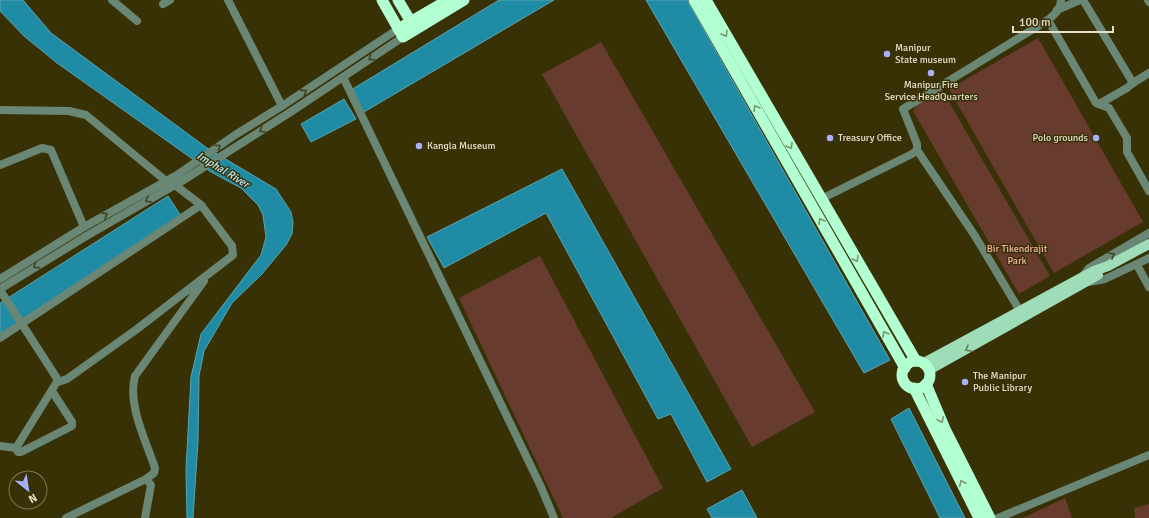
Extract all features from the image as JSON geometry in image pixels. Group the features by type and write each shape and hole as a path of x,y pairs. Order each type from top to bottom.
{"highway":[{"path":"382,0 401,33 448,0"},
{"path":"398,0 413,25"},
{"path":"413,25 464,0"},
{"path":"694,0 905,368"},
{"path":"706,0 821,200 930,378 926,384 914,388"},
{"path":"923,365 912,362 903,372 904,381 914,388 979,518"},
{"path":"926,384 945,429 990,518"}],"main road":[{"path":"923,365 980,338 1149,244"},
{"path":"980,338 1020,311 1084,280"}],"street":[{"path":"112,0 137,21"},
{"path":"163,4 170,0"},
{"path":"228,0 282,106"},
{"path":"1020,311 975,236 917,150 917,144 903,109 1048,20 1057,10 1061,0"},
{"path":"1057,10 1082,0 1133,82"},
{"path":"1048,20 1096,103 1109,108 1127,138 1127,152 1149,191"},
{"path":"0,278 84,227 166,181 178,180 235,134 401,33"},
{"path":"58,382 57,377 0,289 178,180 240,144 343,77 401,33"},
{"path":"1099,104 1128,88 1133,82 1149,73"},
{"path":"343,77 463,323 541,487 554,518"},
{"path":"0,110 78,112 95,122 166,181"},
{"path":"0,165 42,148 51,150 84,227"},
{"path":"821,200 912,154 917,150"},
{"path":"16,448 58,382 67,378 130,333 231,257 234,251 232,246 201,205 178,180"},
{"path":"0,338 201,205"},
{"path":"1149,233 1089,268 1084,280 1105,279 1149,258"},
{"path":"1137,265 1149,287"},
{"path":"66,518 146,479 154,473 155,468 134,404 133,383 135,376 210,273"},
{"path":"0,446 16,448 18,452 21,452 72,426 72,422 52,391"},
{"path":"998,518 1149,455"},
{"path":"145,518 151,485 146,479"}],"green space":[{"path":"1038,38 1143,222 1054,273 949,89"},
{"path":"601,42 815,412 752,447 542,74"},
{"name":"Bir Tikendrajit Park","path":"942,90 1050,276 1019,294 913,111 916,105"},
{"path":"540,256 663,488 611,518 563,518 459,298"},
{"path":"1065,498 1072,518 1023,518"},
{"path":"1149,504 1149,518 1135,518 1134,508"}],"water":[{"name":"Imphal River","path":"0,0 23,0 51,33 207,148 276,189 291,212 293,222 292,234 286,245 262,274 232,303 204,351 199,376 198,441 193,518 187,518 186,469 191,377 201,334 261,255 266,237 263,215 258,205 241,188 211,172 57,63 24,36 0,11"},
{"path":"499,0 554,0 364,112 351,90"},
{"path":"646,0 687,0 890,360 864,373"},
{"path":"344,99 356,119 311,142 301,124"},
{"path":"562,169 731,469 707,482 671,414 658,419 546,213 444,268 427,237"},
{"path":"168,196 181,216 0,334 0,303"},
{"path":"909,408 965,518 940,518 891,419"},
{"path":"742,490 757,518 712,518 707,509"}],"place":[{"name":"Manipur State museum","path":"887,54"},
{"name":"Manipur Fire Service HeadQuarters","path":"931,73"},
{"name":"Treasury Office","path":"830,138"},
{"name":"Polo grounds","path":"1096,138"},
{"name":"Kangla Museum","path":"419,146"},
{"name":"The Manipur Public Library","path":"965,382"}]}
